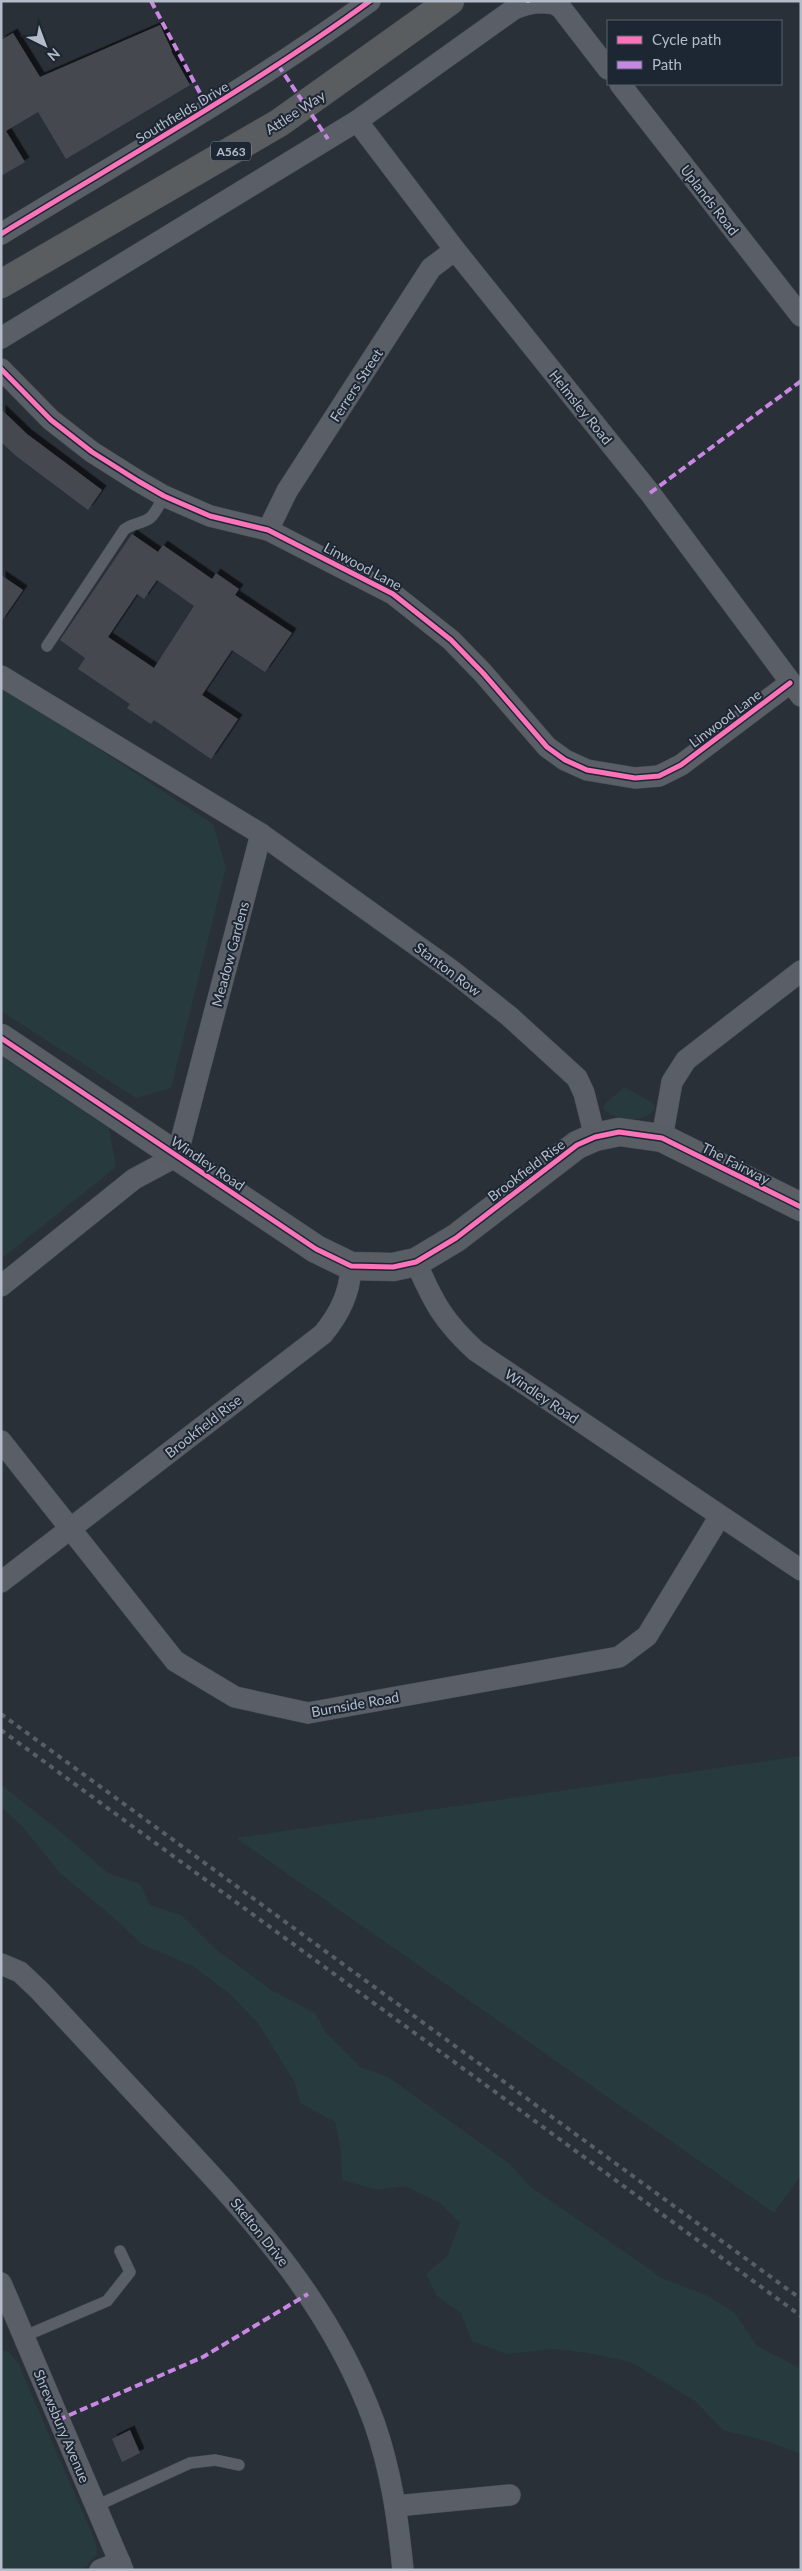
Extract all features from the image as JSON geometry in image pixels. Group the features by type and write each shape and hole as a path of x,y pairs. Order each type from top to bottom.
{"highway":[{"name":"Attlee Way","path":"1,284 279,123 450,1"}],"street":[{"name":"Southfields Drive","path":"1,234 209,110 310,45 370,1"},
{"path":"1,338 357,121 514,9 528,3 555,2 607,68"},
{"name":"Uplands Road","path":"621,85 801,316"},
{"name":"Helmsley Road","path":"357,121 455,250 650,494 796,689"},
{"name":"Ferrers Street","path":"268,530 288,491 431,268 455,250"},
{"name":"Linwood Lane","path":"1,369 51,420 92,452 164,496 210,516 268,530 393,594 420,613 451,640 483,673 547,747 565,760 586,770 634,778 659,776 681,765 796,689"},
{"path":"1,676 261,834"},
{"name":"Stanton Row","path":"261,834 451,970 565,1065 577,1078 584,1093 595,1137"},
{"name":"Meadow Gardens","path":"177,1156 261,834"},
{"path":"662,1138 672,1082 686,1060 801,971"},
{"name":"Windley Road","path":"1,1038 316,1249 351,1266 393,1267 416,1262 430,1295 443,1317 476,1351 801,1570"},
{"name":"Brookfield Rise","path":"416,1262 456,1238 560,1156 577,1145 595,1137 619,1132 662,1138"},
{"name":"The Fairway","path":"662,1138 801,1207"},
{"path":"1,1286 134,1180 177,1156"},
{"name":"Brookfield Rise","path":"1,1582 322,1334 339,1314 350,1284 351,1266"},
{"name":"Burnside Road","path":"1,1441 175,1661 235,1697 308,1713 619,1657 647,1636 720,1516"},
{"name":"Skelton Drive","path":"1,1964 20,1972 40,1991 247,2213 288,2266 347,2359 373,2421 387,2463 396,2506 403,2570"},
{"name":"Shrewsbury Avenue","path":"1,2283 9,2319 25,2336 121,2566"},
{"path":"396,2506 510,2495"},
{"path":"100,2570 121,2566"}],"lane":[{"path":"47,646 124,530 132,524 152,517 164,496"},
{"path":"25,2336 107,2301 130,2272 120,2251"},
{"path":"96,2506 190,2463 215,2460 239,2465"}],"green space":[{"path":"1,685 213,824 226,867 171,1088 136,1098 1,1011"},
{"path":"1,1056 109,1128 116,1167 1,1259"},
{"path":"624,1087 653,1103 655,1108 644,1117 631,1120 616,1117 604,1110 604,1105"},
{"path":"801,1756 801,2175 774,2213 236,1838"},
{"path":"1,1785 56,1828 108,1873 140,1884 150,1905 181,1915 214,1948 273,1991 315,2013 326,2033 360,2067 388,2077 510,2164 531,2187 662,2278 706,2295 735,2313 757,2346 801,2369 801,2454 766,2441 723,2430 695,2401 631,2362 588,2353 555,2349 506,2354 472,2341 461,2313 437,2296 426,2274 448,2255 460,2223 440,2203 405,2186 377,2190 342,2180 341,2150 335,2122 300,2103 295,2083 258,2023 231,1995 193,1966 143,1945 61,1874 21,1825 1,1807"},
{"path":"1,2350 9,2352 18,2363 96,2543 97,2554 87,2566 76,2570 1,2570"}],"building":[{"path":"160,25 171,51 190,85 66,159 38,112 6,131 25,162 1,176 1,40 13,33 40,77"},
{"path":"1,409 27,434 102,490 88,510 16,456 1,442"},
{"path":"132,534 158,552 163,545 212,579 216,573 239,589 235,595 292,633 265,672 232,650 202,695 238,719 211,759 154,720 151,724 127,708 130,704 78,669 85,658 60,640","holes":["157,580 194,606 154,668 108,637 137,594 144,599"]},
{"path":"1,575 23,590 1,622"},
{"path":"130,2430 140,2453 122,2462 112,2439"}],"railway":[{"path":"1,1714 801,2299"},
{"path":"1,1730 801,2316"}],"marked path":[{"path":"151,1 209,110"},
{"path":"278,65 328,139"},
{"path":"650,493 801,381"},
{"path":"58,2420 203,2357 308,2294"}],"cycle path":[{"path":"1,234 141,150 280,63 370,1"},
{"path":"1,369 51,420 92,452 164,496 210,516 268,530 393,594 451,640 483,673 547,747 565,760 587,770 635,778 659,776 681,765 790,683"},
{"path":"1,1038 316,1249 351,1266 393,1267 416,1262 456,1238 577,1145 595,1137 619,1132 662,1138 801,1207"}]}
